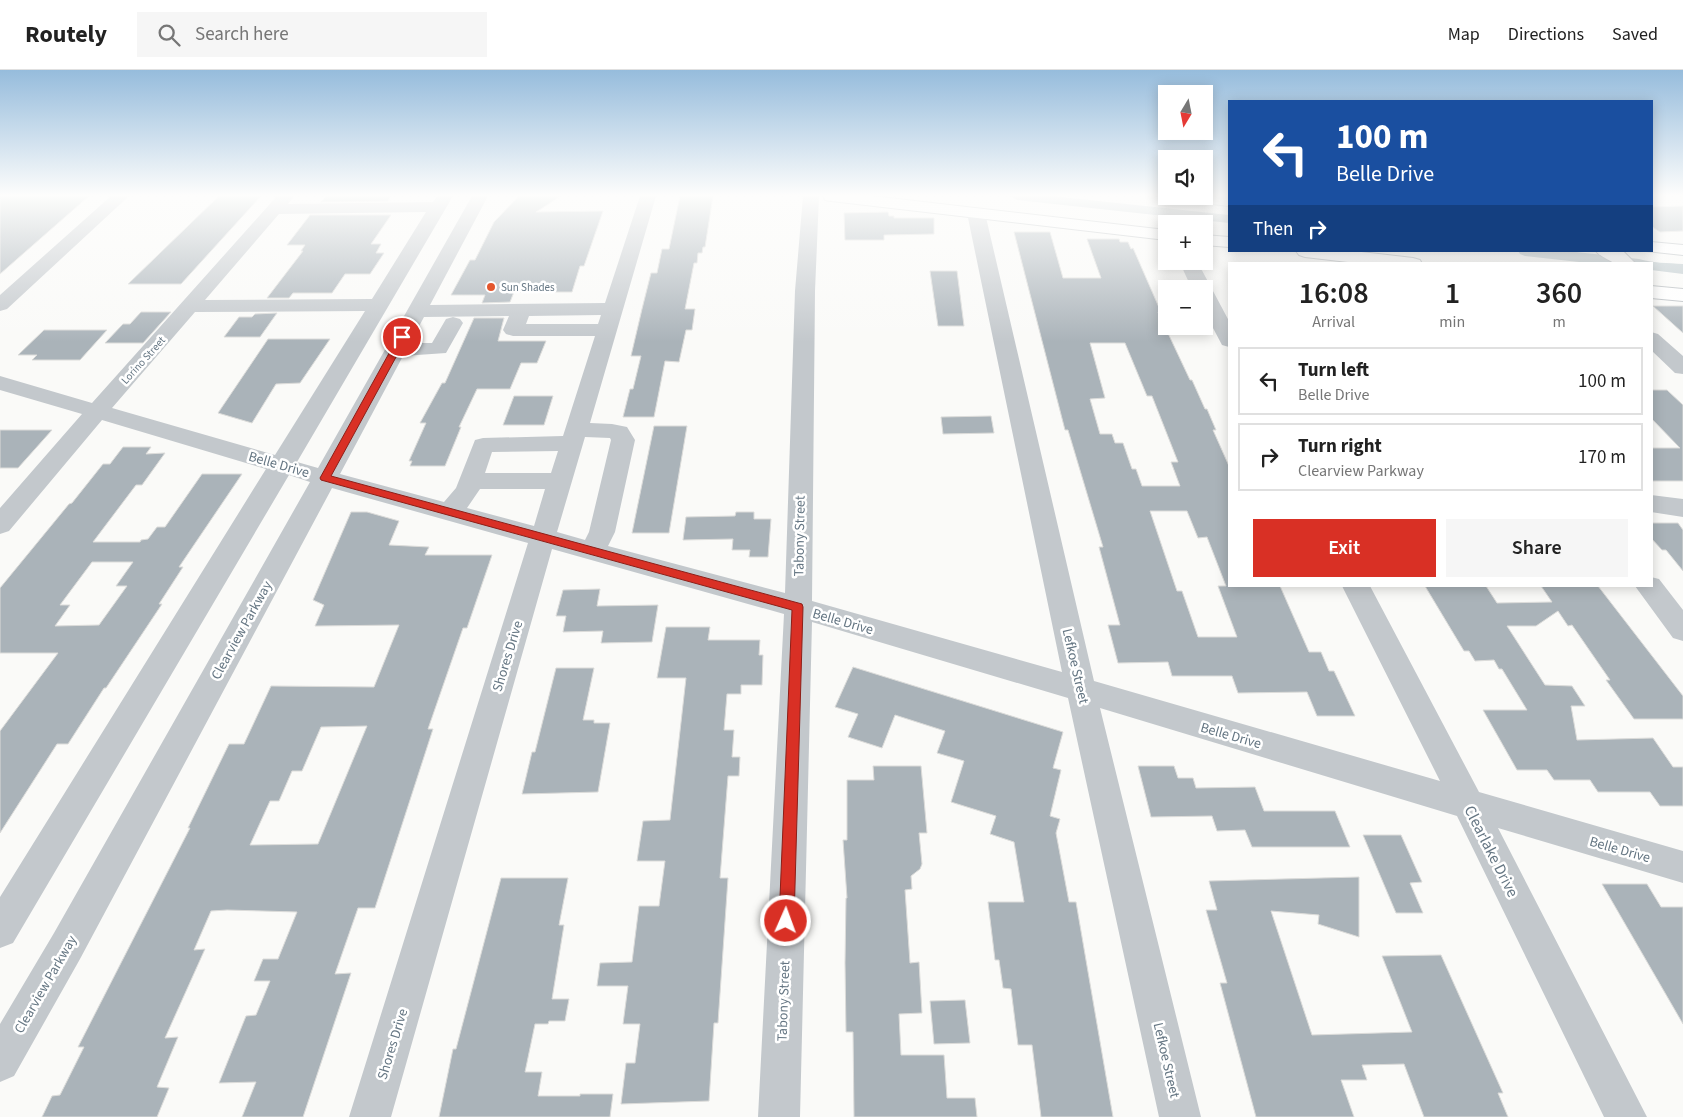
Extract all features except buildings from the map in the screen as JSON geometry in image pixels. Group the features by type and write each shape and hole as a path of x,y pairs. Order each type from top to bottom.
{"main road":[{"path":"1653,247 1683,250"},
{"path":"1313,252 1389,262"},
{"path":"1608,252 1615,254 1626,262"},
{"path":"1653,292 1683,295"}],"street":[{"path":"0,305 67,245"},
{"name":"Lorino Street","path":"0,525 96,411 190,306 248,245"},
{"path":"0,930 416,245"},
{"name":"Clearview Parkway","path":"0,1062 67,946 453,245"},
{"name":"Shores Drive","path":"370,1117 543,537 633,245"},
{"name":"Tabony Street","path":"779,1117 798,607 805,291 808,245"},
{"name":"Lefkoe Street","path":"983,245 1082,691 1180,1117"},
{"path":"190,306 380,305"},
{"path":"1213,309 1228,338"},
{"path":"416,311 521,310 610,320"},
{"path":"395,350 436,356 453,323"},
{"path":"1653,340 1683,368"},
{"name":"Belle Drive","path":"0,383 325,478 798,607 1683,867"},
{"path":"449,512 467,491 483,444 574,437 612,430 619,432 622,440 602,532 592,551"},
{"path":"470,481 560,481"},
{"path":"1653,503 1683,508"},
{"name":"Clearlake Drive","path":"1357,587 1626,1117"},
{"path":"1650,587 1683,630"}],"waterway":[{"path":"1534,252 1621,262"},
{"path":"1653,265 1683,269"}],"place":[{"name":"Sun Shades","path":"491,287"}],"route":[{"path":"402,337 325,478 798,607 786,921"}]}
